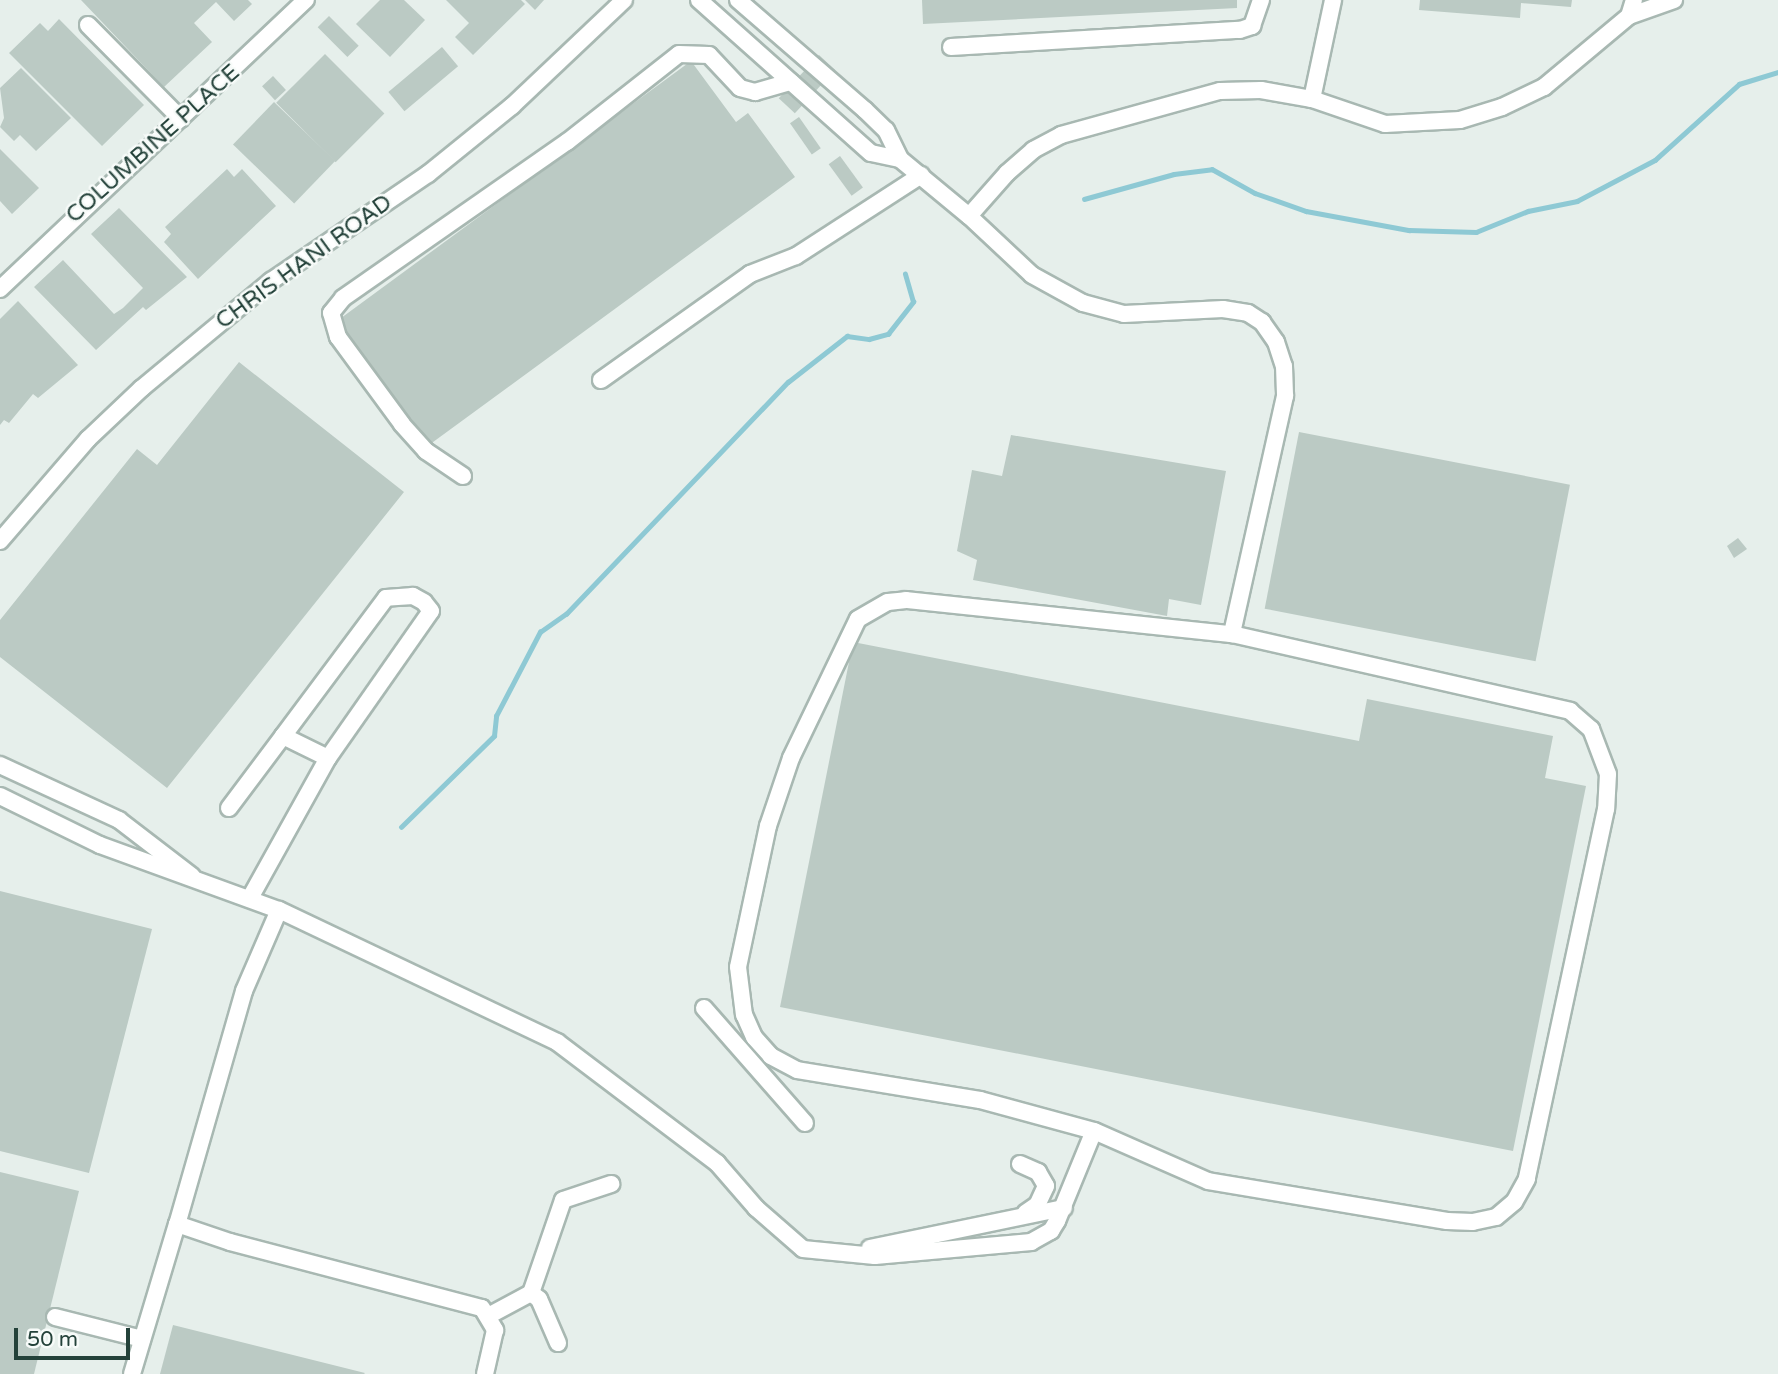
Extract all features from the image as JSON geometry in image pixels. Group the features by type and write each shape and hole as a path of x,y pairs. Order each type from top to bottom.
{"street":[{"name":"COLUMBINE PLACE","path":"0,289 96,193 181,119 306,0"},
{"name":"CHRIS HANI ROAD","path":"0,541 88,439 142,388 280,275 460,149 512,106 624,0"},
{"path":"699,0 871,153 900,159"},
{"path":"738,0 879,123 900,159 969,216 1032,275 1083,303 1124,314 1223,309 1248,313 1262,322 1276,342 1284,366 1285,396 1232,634"},
{"path":"951,47 1240,30 1252,26 1261,0"},
{"path":"1312,99 1333,0"},
{"path":"1629,16 1634,0"},
{"path":"969,216 1016,165 1061,135 1220,91 1261,90 1312,99 1385,124 1460,120 1502,107 1544,87 1629,16 1674,0"},
{"path":"89,25 181,119"},
{"path":"463,476 426,451 402,424 338,337 331,313 343,298 567,142 679,54 709,55 740,88 755,92 791,82"},
{"path":"601,380 750,274 796,256 921,175"},
{"path":"229,808 386,598 413,596 424,602 431,611 328,758 250,898"},
{"path":"906,600 1232,634 1570,711 1591,729 1601,748 1608,774 1606,809 1527,1180 1514,1202 1496,1217 1473,1222 1447,1221 1208,1181 1094,1131 980,1100 797,1070 771,1056 754,1037 744,1015 738,967 768,826 791,758 858,619 888,602 906,600"},
{"path":"283,736 328,758"},
{"path":"0,765 119,820 208,888"},
{"path":"0,796 100,845 208,888 250,898 279,910 557,1042 717,1163 782,1234 803,1249 837,1255 1031,1242 1051,1231 1094,1131"},
{"path":"132,1374 244,991 279,910"},
{"path":"704,1008 806,1123"},
{"path":"1020,1164 1038,1172 1046,1186 1037,1205 1022,1215"},
{"path":"490,1315 531,1293 564,1200 611,1184"},
{"path":"837,1255 1063,1208"},
{"path":"177,1224 230,1242 482,1308 490,1315 495,1330 485,1374"},
{"path":"531,1293 539,1299 558,1343"},
{"path":"55,1317 142,1339"}],"building":[{"path":"81,0 248,0 252,4 234,21 216,2 194,23 212,42 164,87"},
{"path":"380,0 404,0 425,20 390,57 356,24"},
{"path":"446,0 521,0 525,4 473,55 455,37 469,23"},
{"path":"525,0 544,0 535,10"},
{"path":"922,0 1237,0 1237,8 923,24"},
{"path":"1420,0 1572,0 1571,7 1521,3 1520,18 1419,10"},
{"path":"329,16 359,46 347,57 318,27"},
{"path":"59,19 144,105 102,146 9,53 40,23 48,31"},
{"path":"442,47 458,66 404,111 388,92"},
{"path":"325,54 384,113 336,162 276,103"},
{"path":"819,55 835,70 795,113 779,98"},
{"path":"691,61 736,122 748,113 795,177 429,445 337,321"},
{"path":"21,68 71,118 36,151 20,135 14,141 0,127 4,118 0,88"},
{"path":"273,76 286,90 275,100 262,86"},
{"path":"274,102 335,161 294,203 233,144"},
{"path":"799,117 821,148 812,154 790,123"},
{"path":"0,149 39,188 12,214 0,201"},
{"path":"840,156 863,188 852,196 829,164"},
{"path":"227,169 234,177 242,169 276,206 198,279 164,242 171,234 165,227"},
{"path":"119,208 187,277 146,310 143,307 96,350 34,287 63,260 114,314 123,308 143,288 91,234"},
{"path":"18,301 78,365 38,398 33,394 9,423 4,420 0,425 0,319"},
{"path":"239,362 404,492 167,788 0,657 0,620 137,449 157,465"},
{"path":"1299,432 1570,485 1536,661 1265,609"},
{"path":"1011,435 1226,471 1201,605 1169,599 1167,616 973,580 977,560 957,551 972,470 1002,476"},
{"path":"1738,538 1747,549 1734,558 1727,546"},
{"path":"853,642 1359,741 1367,699 1553,736 1545,778 1586,786 1513,1151 780,1007"},
{"path":"0,891 152,929 89,1173 0,1151"},
{"path":"0,1172 79,1191 34,1374 0,1374"},
{"path":"173,1325 365,1373 160,1374"}],"waterway":[{"path":"1084,199 1174,174 1212,169 1255,193 1306,211 1409,230 1476,232 1528,211 1577,201 1655,160 1739,84 1778,72"},
{"path":"401,827 494,736 496,716 540,632 566,614 788,382 847,336 869,339 888,334 913,302 905,274"}]}
